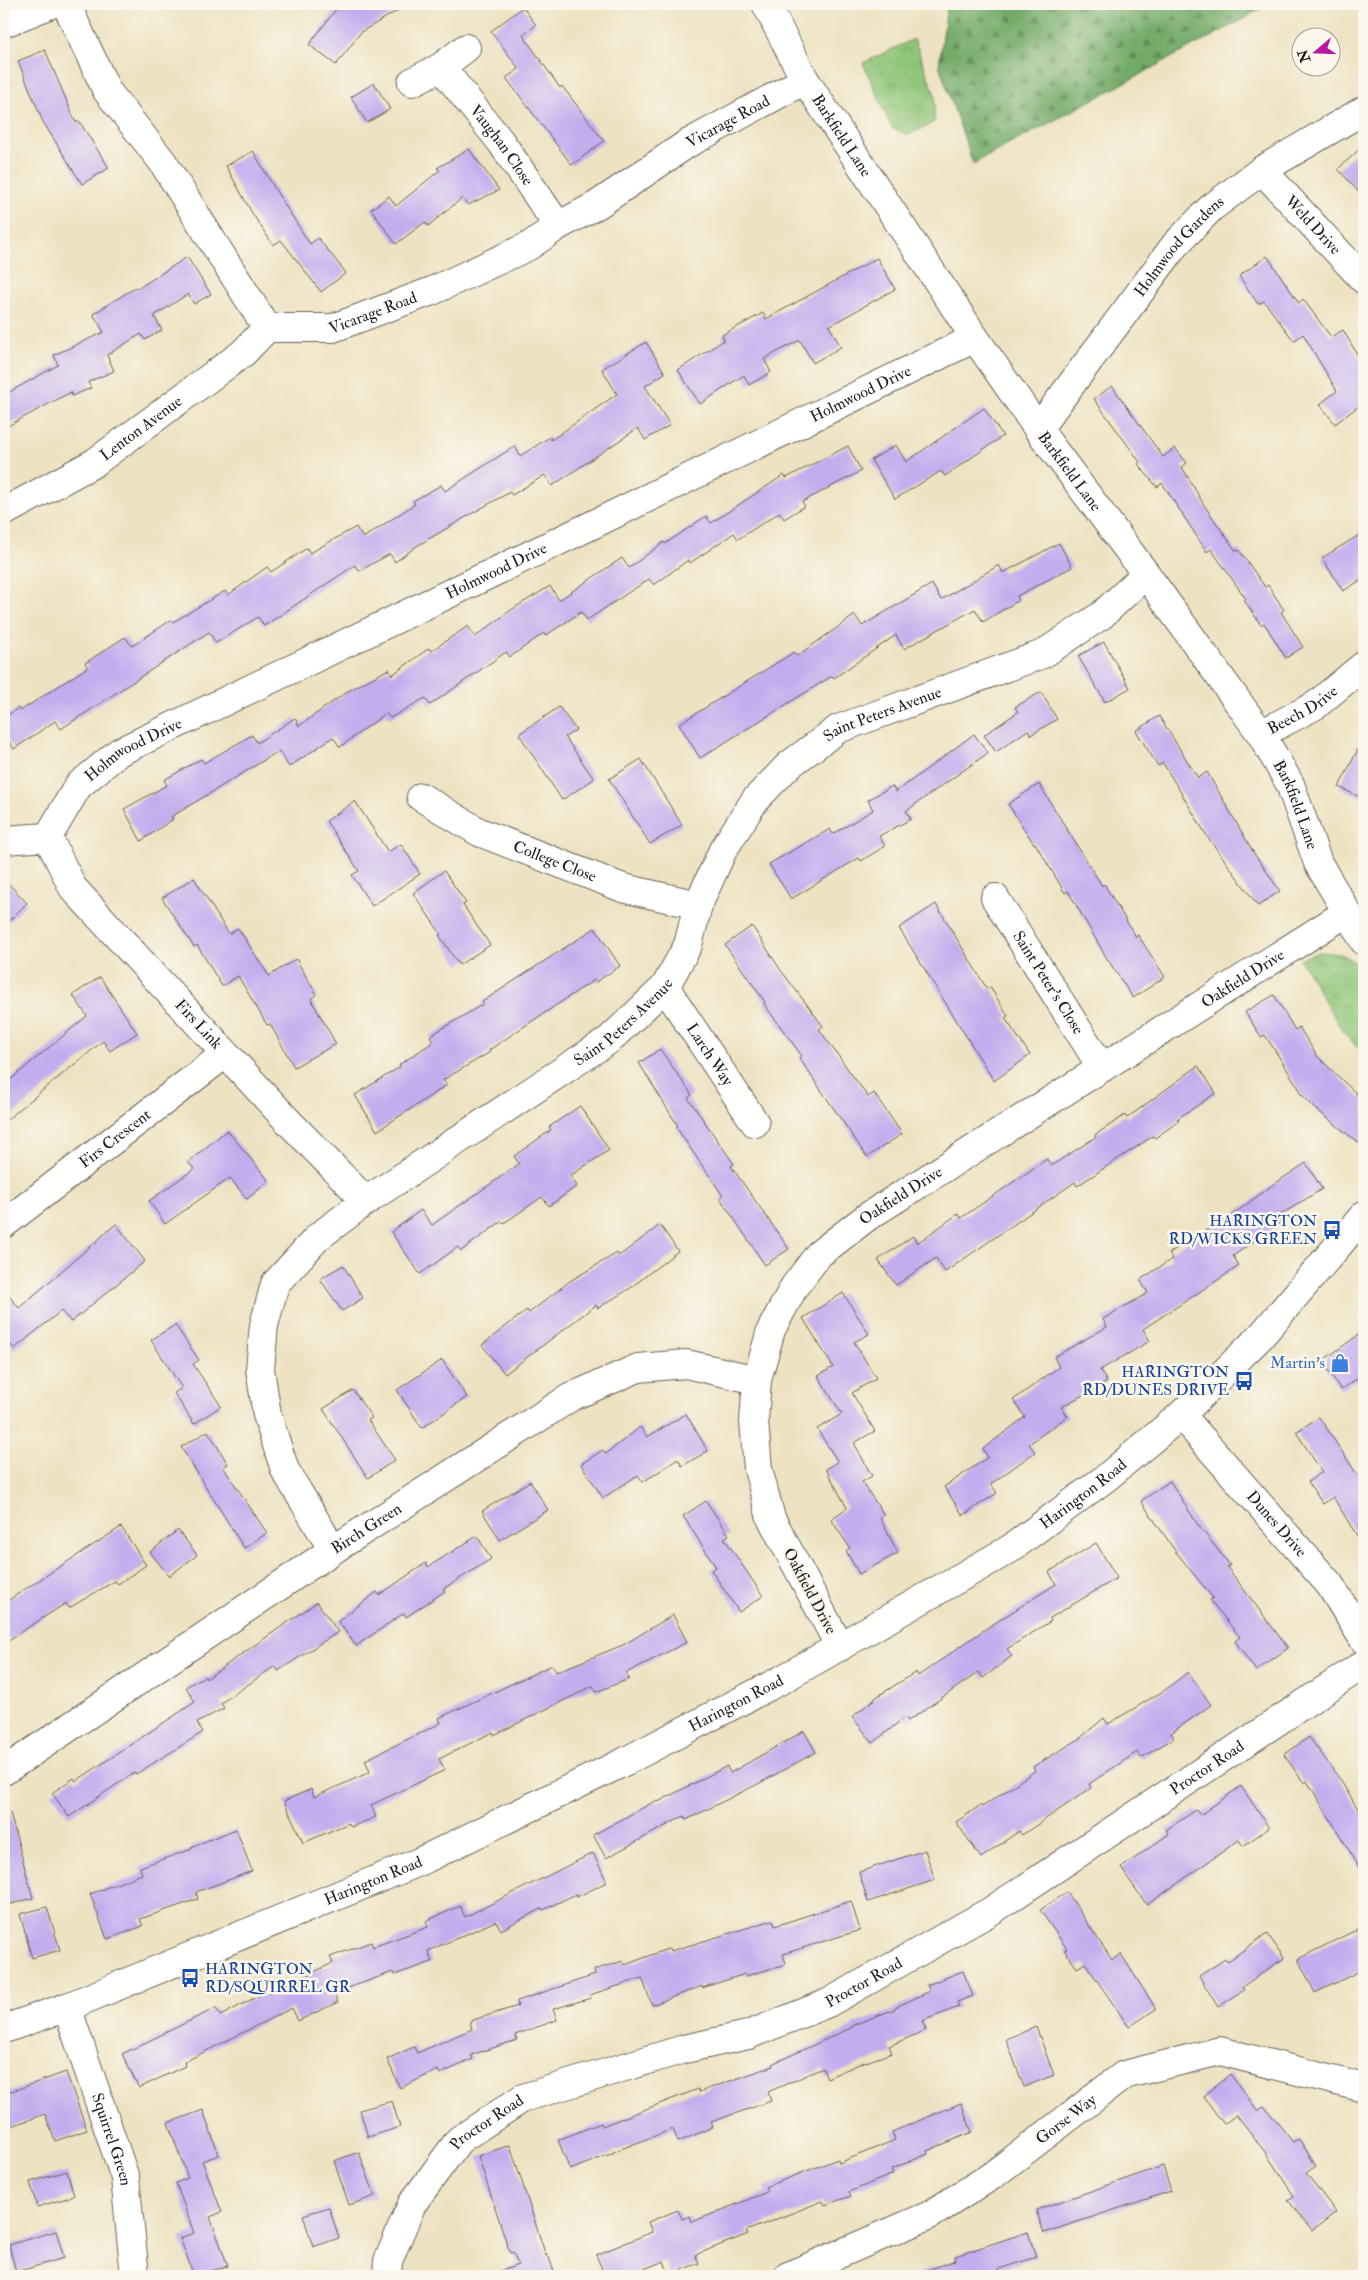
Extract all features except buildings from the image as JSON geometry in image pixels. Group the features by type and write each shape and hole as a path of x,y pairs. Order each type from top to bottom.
{"street":[{"path":"4,23 51,4"},
{"path":"66,4 107,91 162,161 267,328"},
{"name":"Barkfield Lane","path":"766,4 805,80 975,338 1038,429 1146,574 1260,734 1290,784 1318,863 1364,941"},
{"path":"412,82 441,66 466,48"},
{"name":"Vaughan Close","path":"441,66 501,142 558,226"},
{"name":"Vicarage Road","path":"267,328 333,328 432,291 528,246 558,226 597,205 687,144 805,80"},
{"name":"Holmwood Gardens","path":"1038,429 1174,245 1212,208 1262,170 1364,110"},
{"name":"Weld Drive","path":"1262,170 1364,280"},
{"name":"Lenton Avenue","path":"4,512 94,463 243,353 267,328"},
{"name":"Holmwood Drive","path":"48,838 78,786 118,752 590,526 975,338"},
{"name":"Saint Peters Avenue","path":"332,1550 285,1470 267,1415 260,1369 264,1325 275,1284 318,1238 366,1200 609,1040 665,987 688,945 698,905 723,850 755,800 789,765 838,729 1043,654 1102,615 1146,574"},
{"name":"Beech Drive","path":"1260,734 1316,705 1364,666"},
{"name":"College Close","path":"421,797 480,832 623,888 698,905"},
{"path":"4,840 48,838"},
{"name":"Firs Link","path":"48,838 74,888 225,1054 366,1200"},
{"name":"Saint Peter's Close","path":"995,898 1102,1068"},
{"name":"Oakfield Drive","path":"840,1647 771,1518 758,1469 754,1421 757,1380 771,1330 794,1288 819,1254 867,1217 1346,913"},
{"name":"Larch Way","path":"665,987 755,1123"},
{"name":"Firs Crescent","path":"4,1224 225,1054"},
{"name":"Harington Road","path":"4,2029 67,2008 419,1862 626,1761 781,1680 1010,1549 1108,1478 1181,1415 1261,1336 1364,1215"},
{"name":"Birch Green","path":"4,1770 332,1550 571,1397 638,1368 686,1364 757,1380"},
{"name":"Dunes Drive","path":"1181,1415 1330,1584 1364,1640"},
{"name":"Proctor Road","path":"387,2276 388,2261 412,2204 459,2140 523,2098 684,2049 748,2035 828,2003 991,1911 1364,1664"},
{"name":"Squirrel Green","path":"67,2008 125,2178 135,2276"},
{"name":"Gorse Way","path":"788,2276 930,2215 993,2175 1124,2075 1220,2051 1364,2088"}],"green space":[{"path":"947,4 1267,4 1242,20 973,164 939,65"},
{"path":"914,39 935,95 934,122 909,135 892,128 863,63"},
{"path":"1320,952 1345,956 1354,962 1364,973 1364,1055 1342,1030 1300,959"}],"place":[{"name":"HARINGTON RD/WICKS GREEN","path":"1332,1230"},
{"name":"Martin's","path":"1340,1363"},
{"name":"HARINGTON RD/DUNES DRIVE","path":"1244,1381"},
{"name":"HARINGTON RD/SQUIRREL GR","path":"190,1978"}]}
